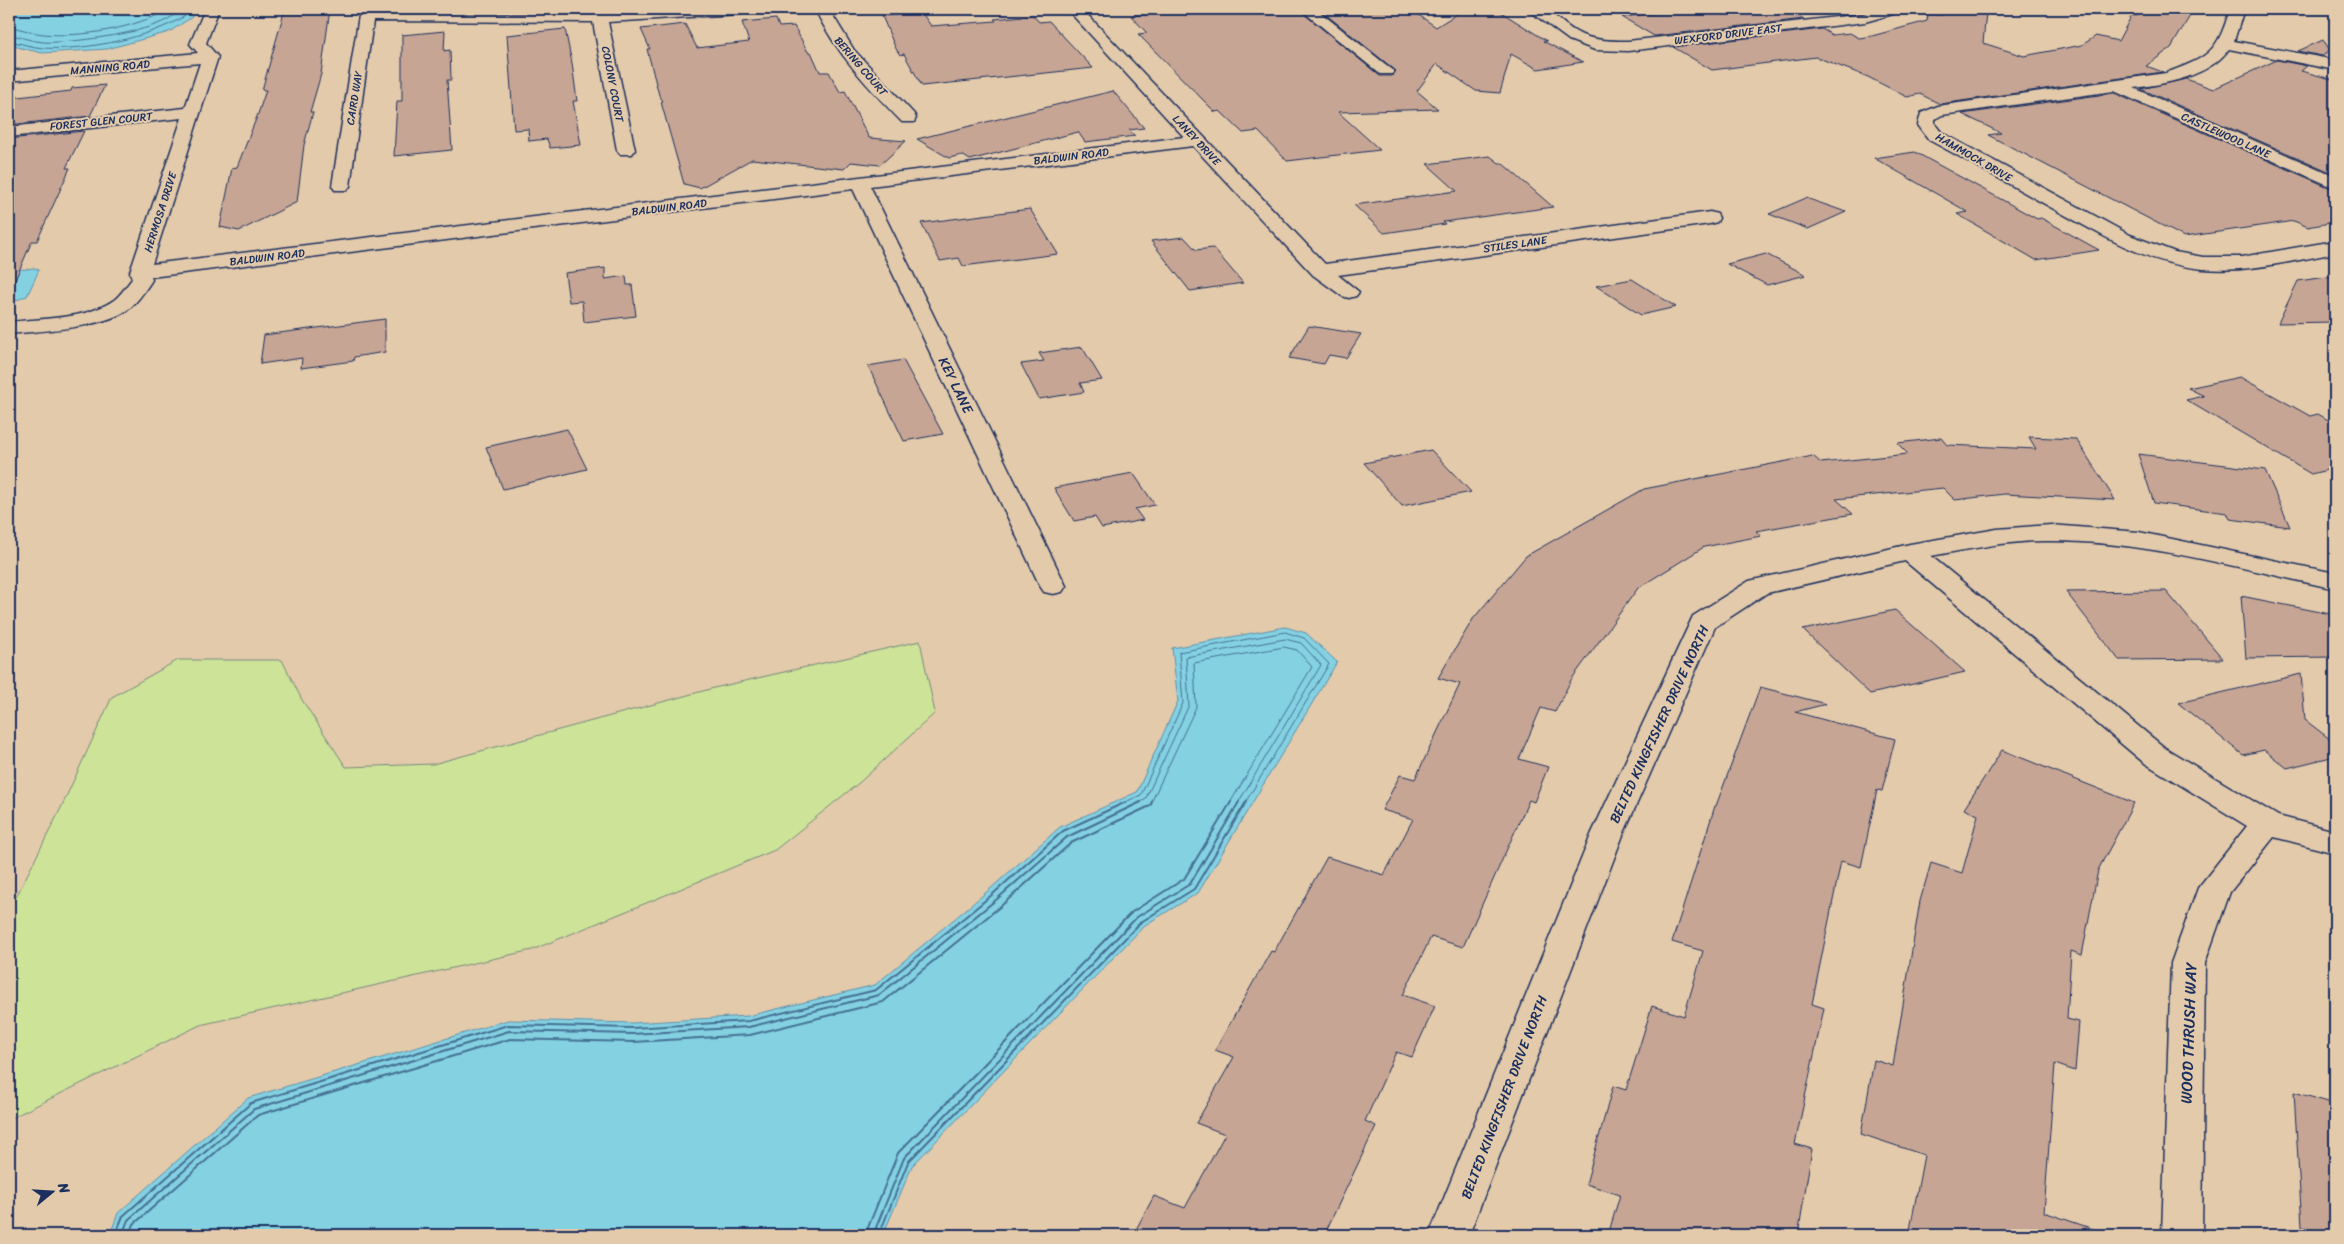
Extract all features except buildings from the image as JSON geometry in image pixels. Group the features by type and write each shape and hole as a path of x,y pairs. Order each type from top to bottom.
{"street":[{"path":"210,57 198,44 212,9"},
{"path":"367,13 600,18 755,9"},
{"name":"BERING COURT","path":"822,9 832,31 872,81 908,118"},
{"name":"LANEY DRIVE","path":"1074,9 1320,271 1349,292"},
{"path":"1307,9 1386,71"},
{"name":"WEXFORD DRIVE EAST","path":"1534,9 1574,37 1595,45 1628,46 1855,20 1888,10"},
{"name":"HAMMOCK DRIVE","path":"2237,9 2225,44 2204,63 2181,73 2164,79 1938,111 1926,117 1926,125 1935,136 1943,141 2123,239 2155,253 2186,261 2235,264 2335,247"},
{"name":"CAIRD WAY","path":"341,186 367,13"},
{"name":"COLONY COURT","path":"600,18 626,150"},
{"path":"2225,44 2296,56 2335,65"},
{"name":"MANNING ROAD","path":"9,76 210,57"},
{"name":"HERMOSA DRIVE","path":"9,328 74,320 108,312 122,304 142,280 140,272 210,57"},
{"name":"CASTLEWOOD LANE","path":"2116,86 2335,183"},
{"name":"FOREST GLEN COURT","path":"9,132 193,112"},
{"name":"BALDWIN ROAD","path":"140,272 1198,140"},
{"name":"KEY LANE","path":"859,183 1053,586"},
{"name":"STILES LANE","path":"1320,271 1710,218"},
{"name":"BELTED KINGFISHER DRIVE NORTH","path":"1449,1235 1607,836 1703,622 1758,587 1910,552 1998,536 2051,533 2139,540 2335,581"},
{"path":"1910,552 2154,755 2267,824 2335,842"},
{"name":"WOOD THRUSH WAY","path":"2182,1235 2188,963 2214,888 2267,824"}],"green space":[{"path":"920,641 935,713 860,782 775,850 532,950 200,1025 9,1119 9,911 61,808 112,697 178,660 282,660 302,700 346,767 433,764 714,688"}],"water":[{"path":"9,9 189,9 192,17 169,32 107,49 42,53 9,45"},
{"path":"35,268 39,270 27,296 9,303 9,271"},
{"path":"1285,627 1306,633 1337,662 1198,893 1145,925 912,1166 883,1235 110,1235 118,1213 248,1098 508,1020 632,1023 748,1016 875,985 989,890 1060,827 1137,792 1178,701 1172,648"}]}
